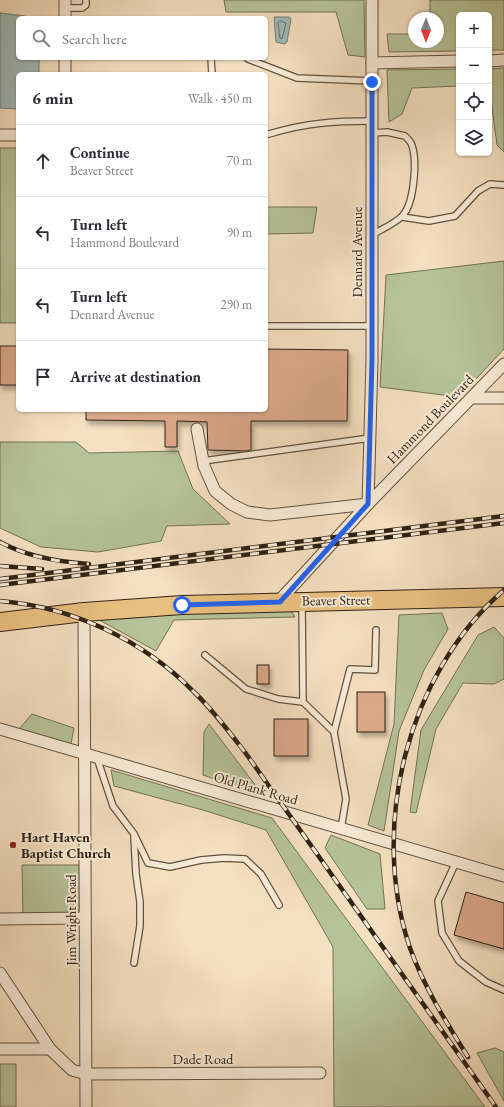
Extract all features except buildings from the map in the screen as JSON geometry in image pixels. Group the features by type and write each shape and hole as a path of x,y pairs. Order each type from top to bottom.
{"main road":[{"name":"Beaver Street","path":"0,622 84,612 182,605 504,597"}],"street":[{"name":"Dennard Avenue","path":"368,504 372,326 372,0"},
{"path":"65,60 65,72"},
{"path":"492,60 504,60"},
{"path":"372,63 456,61"},
{"path":"0,135 16,135"},
{"name":"Hammond Boulevard","path":"280,602 368,504 504,364"},
{"path":"472,398 504,398"},
{"path":"197,429 203,461 215,491 231,504 253,514 270,515 368,504"},
{"name":"Jim Wright Road","path":"84,612 91,755 86,918 86,1107"},
{"name":"Old Plank Road","path":"0,729 504,876"},
{"path":"0,920 86,918"},
{"path":"0,973 50,1049 72,1070 86,1074"},
{"path":"0,1049 50,1049"},
{"name":"Dade Road","path":"86,1074 320,1073"}],"lane":[{"path":"65,9 82,8 86,5 86,0"},
{"path":"212,60 212,72"},
{"path":"251,60 296,78 372,82"},
{"path":"269,134 296,126 327,122 372,121"},
{"path":"372,132 400,134 405,136 410,143 413,154 414,178 409,208 402,217 372,235"},
{"path":"402,217 429,221 455,216 478,191 490,184 504,185"},
{"path":"268,326 372,326"},
{"path":"203,461 370,438"},
{"path":"302,601 303,702"},
{"path":"341,829 346,799 334,732 350,669 375,670 376,630"},
{"path":"205,655 246,689 278,699 303,702 334,732"},
{"path":"91,755 113,806 134,834 148,863 170,867 201,860 224,858 245,859 261,874 280,905"},
{"path":"134,834 136,874 140,902 140,926 134,963"},
{"path":"456,862 438,901 442,933 459,961 486,982 504,990"}],"green space":[{"path":"224,0 364,0 365,57 348,55 336,12 226,12"},
{"path":"430,0 504,0 504,50 492,50 492,12 456,12 456,51 389,52 387,34 408,34 408,48 444,48 444,12 430,12"},
{"path":"504,68 504,152 497,145 492,108 492,69"},
{"path":"456,69 456,86 412,88 402,114 389,122 387,70"},
{"path":"0,148 16,148 16,323 0,323"},
{"path":"268,207 317,207 313,233 268,234"},
{"path":"504,261 504,349 459,397 380,387 386,275"},
{"path":"0,442 76,442 89,453 178,451 193,489 230,524 167,526 161,541 98,552 41,547 0,528"},
{"path":"290,609 295,617 174,620 156,651 101,621 103,617"},
{"path":"442,613 448,629 424,670 399,731 384,831 368,825 394,724 399,615"},
{"path":"494,627 504,638 504,679 494,684 463,683 436,729 416,813 410,812 421,730 478,635"},
{"path":"32,714 74,728 71,744 19,729"},
{"path":"209,724 259,790 256,794 203,775 204,732"},
{"path":"111,770 272,818 485,1107 334,1107 333,947 266,830 203,810 114,786"},
{"path":"331,835 380,854 385,909 367,909 325,848"},
{"path":"22,865 82,865 79,912 23,916"},
{"path":"495,1048 504,1052 504,1101 477,1053"},
{"path":"0,1064 16,1064 16,1107 0,1107"}],"water":[{"path":"0,13 25,16 16,16 16,60 39,60 39,72 16,72 16,109 0,108"},
{"path":"274,17 289,17 291,19 287,42 285,44 276,42"}],"railway":[{"path":"0,579 504,516"},
{"path":"0,585 504,523"},
{"path":"0,542 43,558 89,564"},
{"path":"0,566 42,569"},
{"path":"468,1057 422,977 410,948 398,901 394,853 396,804 405,755 421,708 443,664 470,625 504,590"},
{"path":"0,601 27,604 54,610 105,629 129,642 174,673 201,699 222,722 247,755 496,1107"}],"place":[{"name":"Hart Haven Baptist Church","path":"13,845"}],"route":[{"path":"182,605 280,602 330,544 368,504 372,360 372,82"}]}
